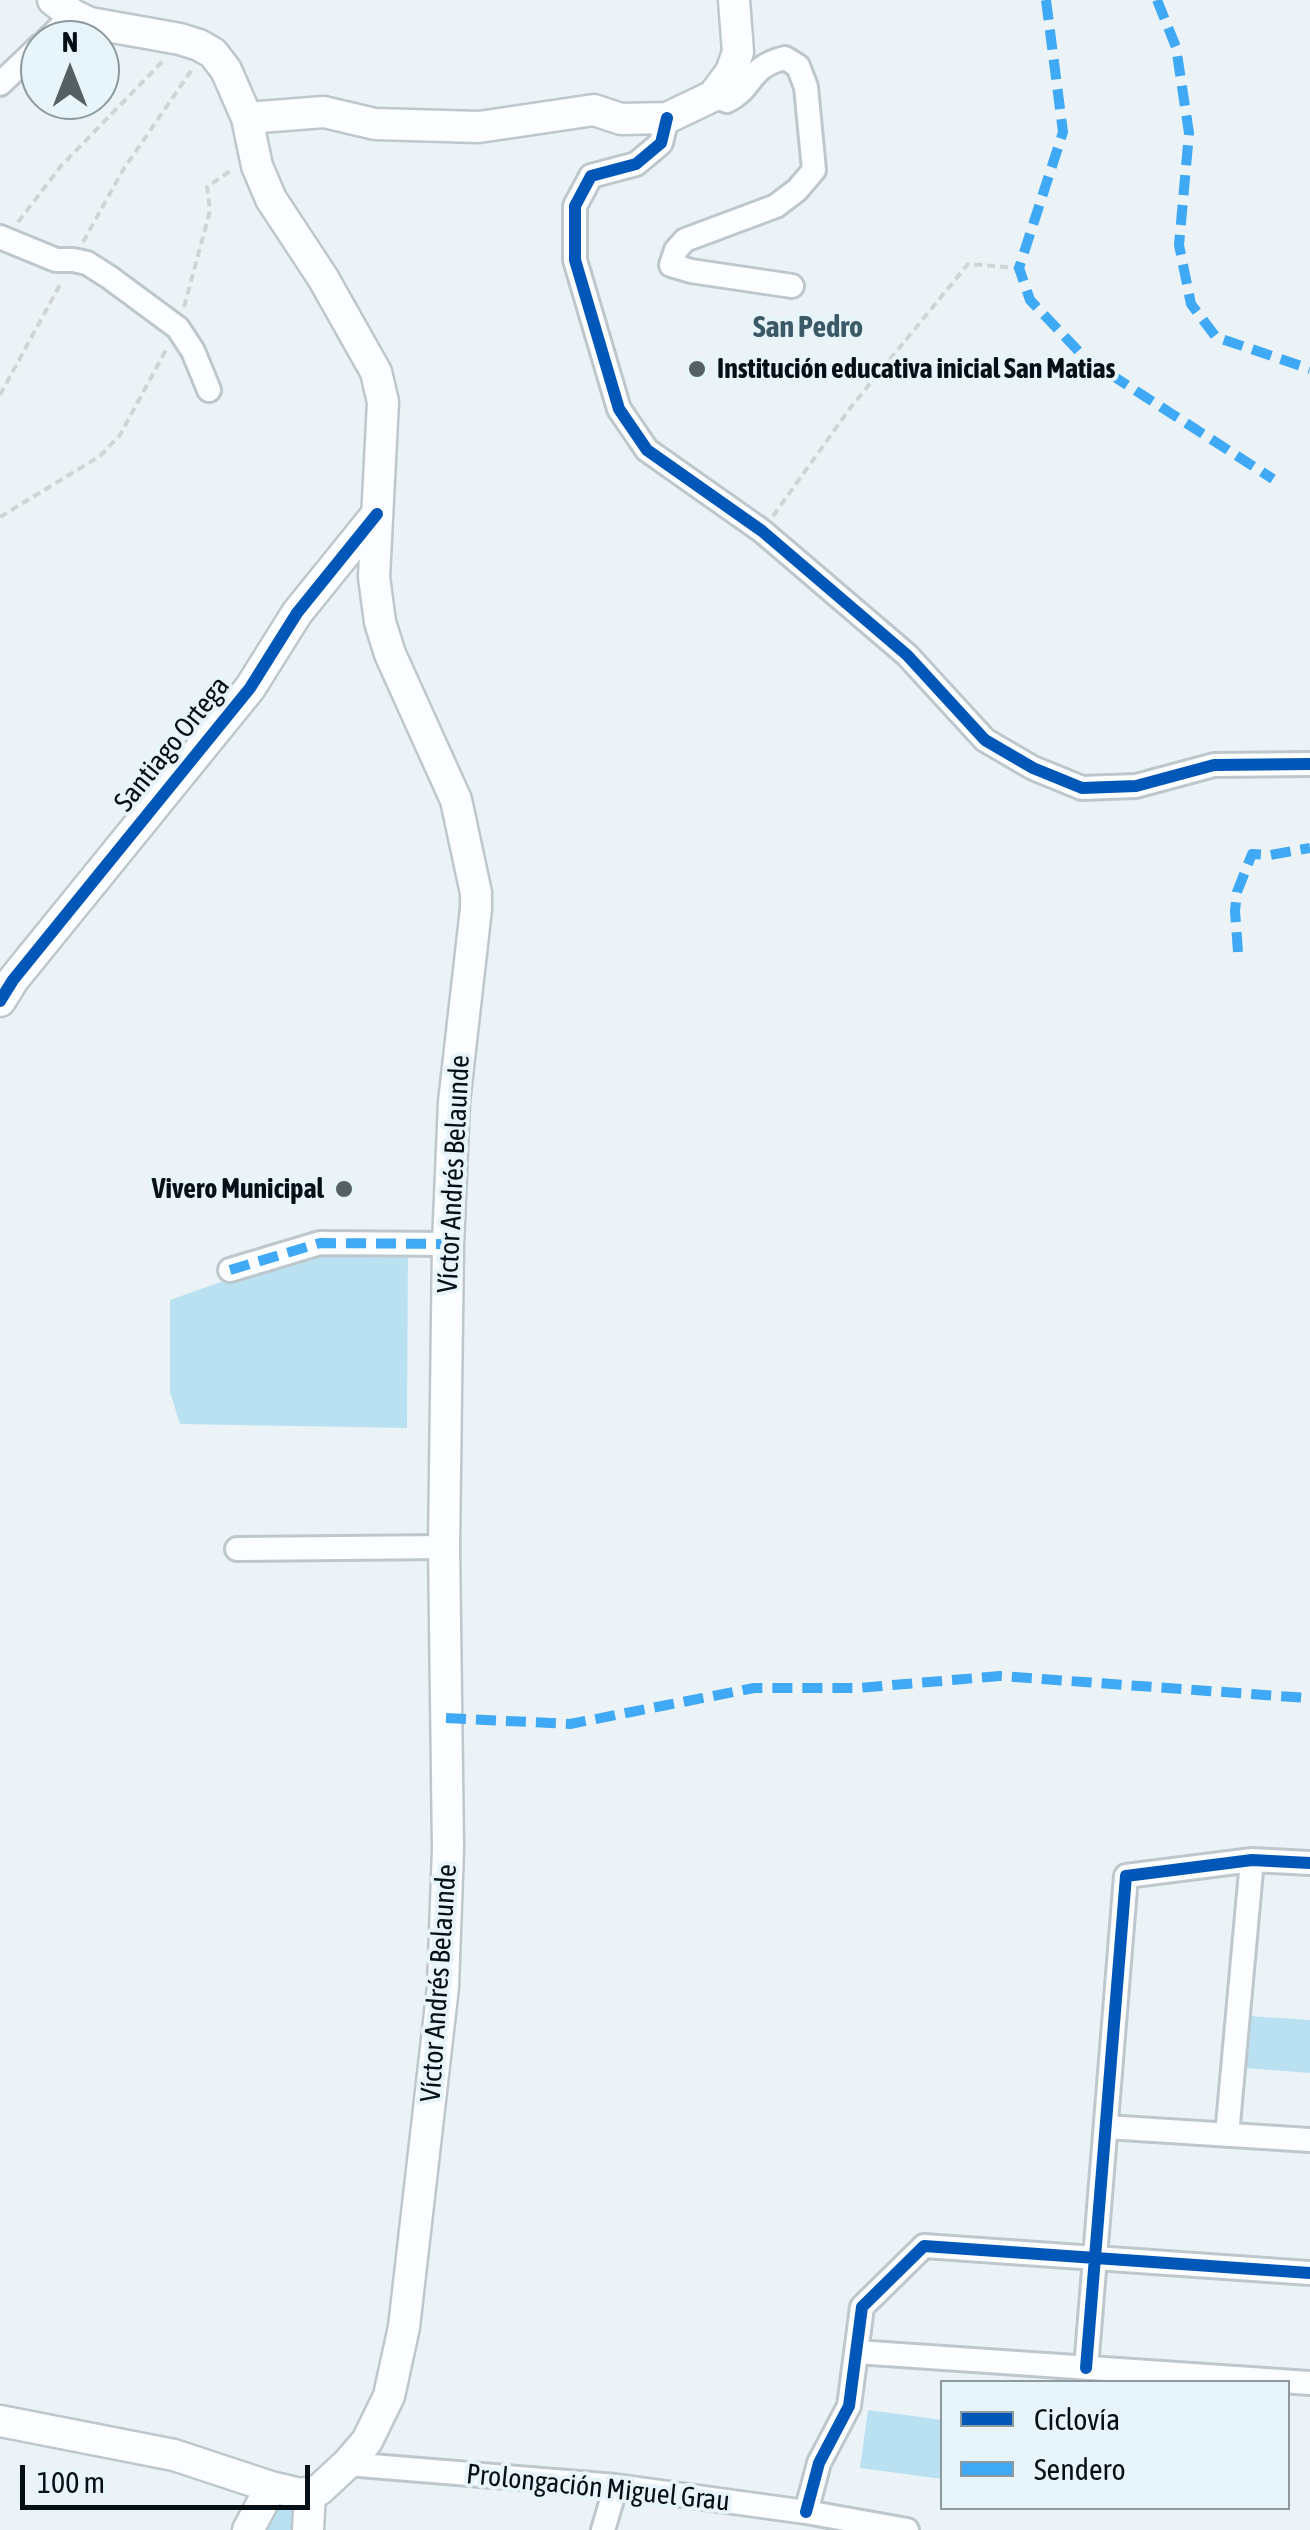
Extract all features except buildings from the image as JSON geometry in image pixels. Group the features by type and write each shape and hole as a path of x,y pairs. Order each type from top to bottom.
{"main road":[{"path":"246,118 324,112 375,124 479,127 594,110 621,119 667,118 712,96 731,72 738,52 734,0"},
{"path":"63,8 90,22 193,44"},
{"name":"Víctor Andrés Belaunde","path":"193,44 213,54 226,70 246,118 257,166 271,200 376,372 382,402 374,577 380,622 390,654 456,800 476,893 454,1102 448,1244 444,1547 448,1849 443,1986 404,2327 389,2396 367,2440 348,2464 326,2486 310,2493"},
{"name":"Santiago Ortega","path":"0,1002 13,980 250,688 298,613 377,514"},
{"path":"0,2422 174,2455 271,2487 310,2493 308,2530"},
{"path":"248,2530 271,2487"}],"street":[{"path":"712,96 728,101 739,95 766,62 785,58 798,66 806,88 814,170 776,206 685,240 671,265 792,286"},
{"path":"0,84 20,65"},
{"path":"667,118 661,142 636,164 590,176 575,206 575,260 620,408 647,450 762,531 907,655 985,740 1033,768 1082,788 1136,786 1214,765 1310,764"},
{"path":"2,239 56,260 87,264 109,277 178,328 193,351 209,390"},
{"path":"230,1270 320,1244 448,1244"},
{"path":"237,1549 444,1547"},
{"path":"1227,2135 1252,1860"},
{"path":"1086,2368 1126,1876 1252,1860 1310,1864"},
{"path":"1106,2127 1310,2140"},
{"path":"818,2519 819,2464 849,2406 862,2307 924,2246 1310,2273"},
{"path":"856,2352 1265,2380"},
{"name":"Prolongación Miguel Grau","path":"348,2464 616,2486 907,2530"},
{"path":"603,2530 616,2486"}],"path":[{"path":"2,239 60,166 163,62 193,44"},
{"path":"0,396 193,44"},
{"path":"0,517 100,456 120,435 178,328 210,211 208,186 234,168 257,166"},
{"path":"762,531 851,407 968,264 1019,268"}],"shaded area":[{"path":"319,1247 408,1248 407,1428 180,1424 170,1392 170,1300"},
{"path":"1249,2016 1310,2020 1310,2073 1245,2068"},
{"path":"868,2410 940,2420 940,2479 860,2468"},
{"path":"270,2501 292,2506 296,2514 294,2530 251,2530"}],"marked path":[{"path":"1046,0 1063,132 1019,268 1030,300 1085,358 1273,479"},
{"path":"1157,0 1176,47 1189,133 1179,245 1191,304 1216,337 1310,369"},
{"path":"1238,952 1237,892 1252,854 1310,848"},
{"path":"230,1270 320,1243 448,1244"},
{"path":"446,1718 570,1724 754,1688 858,1688 1000,1676 1307,1698"}],"cycle path":[{"path":"667,118 661,143 636,164 591,176 575,206 575,260 619,409 647,450 762,531 907,655 985,740 1033,768 1082,788 1136,786 1214,765 1310,764"},
{"path":"0,1001 250,688 297,613 377,514"},
{"path":"1086,2368 1126,1876 1252,1860 1310,1863"},
{"path":"806,2512 819,2463 849,2406 862,2307 924,2246 1310,2273"}],"place":[{"name":"Institución educativa inicial San Matias","path":"697,369"},
{"name":"Vivero Municipal","path":"344,1189"}],"district":[{"name":"San Pedro","path":"808,328"}]}
